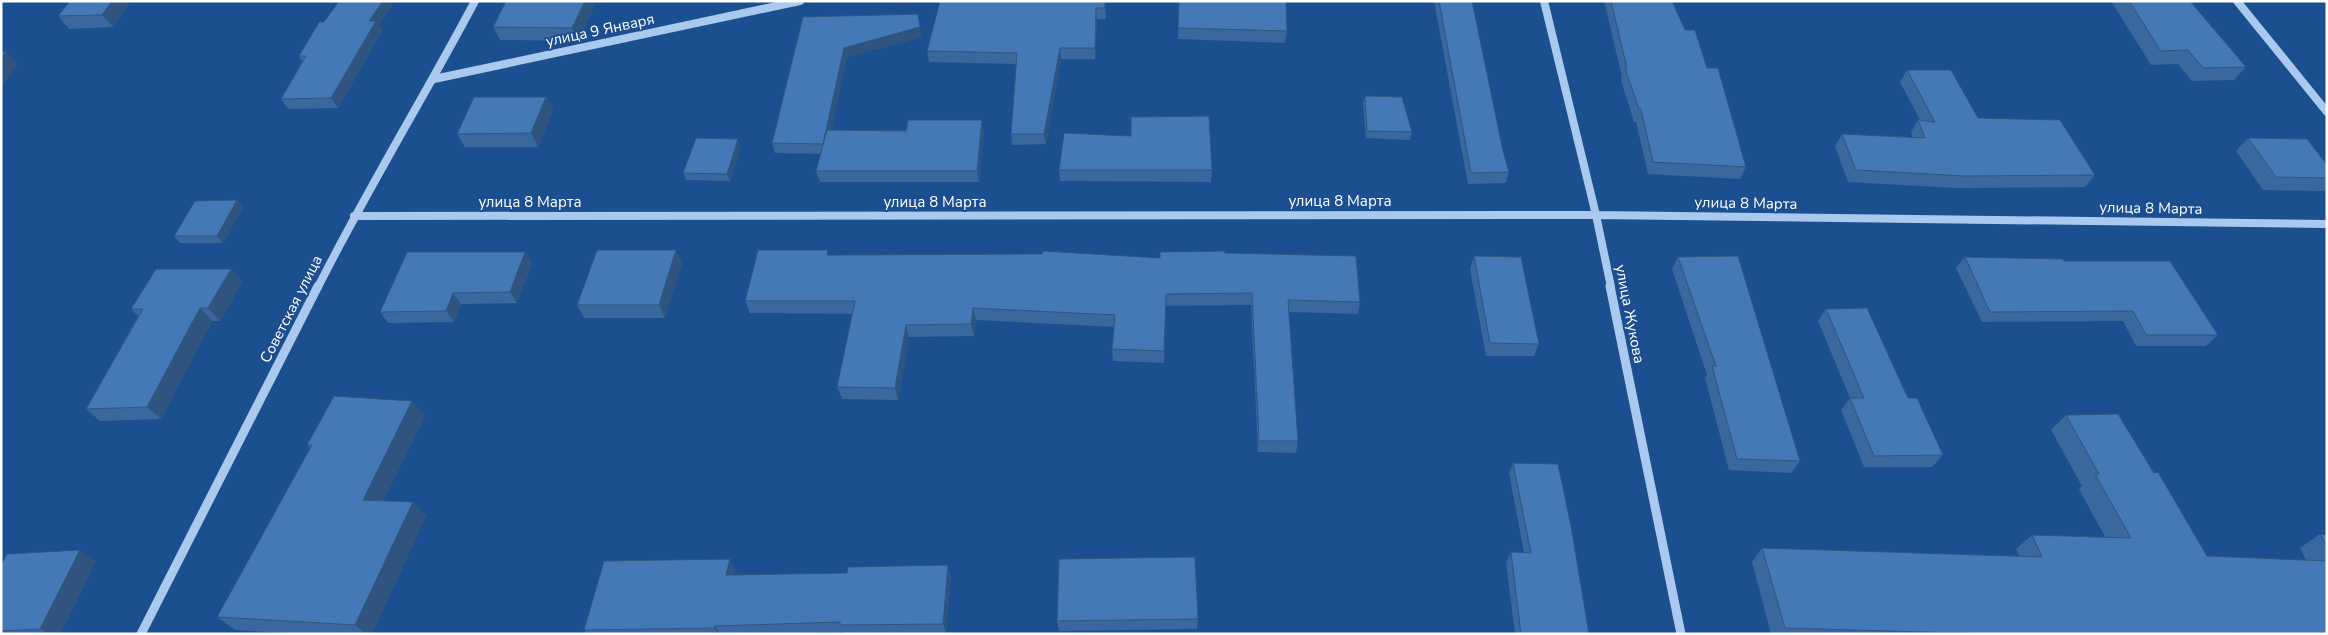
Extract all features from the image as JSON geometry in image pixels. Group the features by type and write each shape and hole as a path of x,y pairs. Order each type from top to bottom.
{"street":[{"name":"Советская улица","path":"141,634 354,216 434,78 475,1"},
{"name":"улица 9 Января","path":"434,78 800,1"},
{"name":"улица Жукова","path":"1544,1 1596,214 1680,634"},
{"path":"2237,1 2327,112"},
{"name":"улица 8 Марта","path":"354,216 1596,214 2327,224"}],"building":[{"path":"70,1 112,1 102,15 58,16"},
{"path":"339,1 383,1 369,21 376,21 331,98 281,99 306,56 299,56 319,22 324,22"},
{"path":"506,1 585,1 572,28 493,27"},
{"path":"940,1 1105,1 1105,8 1096,8 1095,48 1060,48 1044,134 1011,134 1017,53 927,51"},
{"path":"1179,1 1286,1 1287,31 1178,28"},
{"path":"1439,1 1472,1 1509,172 1471,173"},
{"path":"1611,1 1672,1 1685,30 1695,30 1707,68 1718,68 1746,167 1653,162 1641,109 1639,109 1625,68 1627,68"},
{"path":"2129,1 2190,1 2246,67 2203,68 2188,50 2161,51"},
{"path":"918,14 920,27 844,48 823,144 772,143 803,17"},
{"path":"1907,70 1951,70 1978,118 2060,120 2095,175 1964,176 1856,170 1842,134 1925,138 1918,120 1935,122"},
{"path":"1365,96 1402,97 1412,132 1367,131"},
{"path":"474,97 546,97 531,133 457,134"},
{"path":"1209,116 1212,170 1059,170 1064,133 1131,136 1131,117"},
{"path":"908,120 982,120 977,171 816,171 827,130 906,131"},
{"path":"696,138 738,139 727,174 683,173"},
{"path":"2248,138 2307,139 2327,165 2327,178 2276,177"},
{"path":"237,200 217,236 174,236 195,201"},
{"path":"597,250 676,250 659,305 577,305"},
{"path":"758,250 828,250 827,255 1042,254 1043,251 1160,258 1160,252 1224,251 1225,253 1356,256 1360,302 1288,300 1298,441 1259,441 1252,293 1166,294 1164,351 1112,349 1115,315 973,308 971,324 906,325 895,388 837,387 855,301 745,301"},
{"path":"407,252 525,252 510,292 453,293 446,311 380,312"},
{"path":"1474,256 1521,257 1539,344 1490,343"},
{"path":"1738,256 1800,461 1737,459 1712,366 1716,366 1678,257"},
{"path":"1965,257 2063,259 2064,261 2170,261 2218,335 2146,335 2133,311 1990,312"},
{"path":"156,269 231,269 208,308 200,308 147,407 86,409 143,309 131,309"},
{"path":"1867,308 1908,398 1917,398 1943,455 1874,456 1850,398 1864,398 1826,309"},
{"path":"334,396 412,401 363,500 413,502 355,625 217,617 312,445 307,445"},
{"path":"2118,414 2154,473 2158,472 2207,556 2327,561 2327,634 1994,634 1785,628 1762,548 2042,557 2032,535 2131,538 2095,474 2099,474 2066,415"},
{"path":"1513,463 1558,464 1571,526 1589,634 1521,634 1511,552 1531,553"},
{"path":"2320,534 2327,535 2327,546"},
{"path":"80,550 40,629 1,631 1,565 7,554"},
{"path":"1195,557 1198,619 1057,621 1059,559"},
{"path":"730,559 726,575 847,573 848,567 948,565 943,624 840,625 840,622 715,626 714,628 584,630 604,561"}]}
